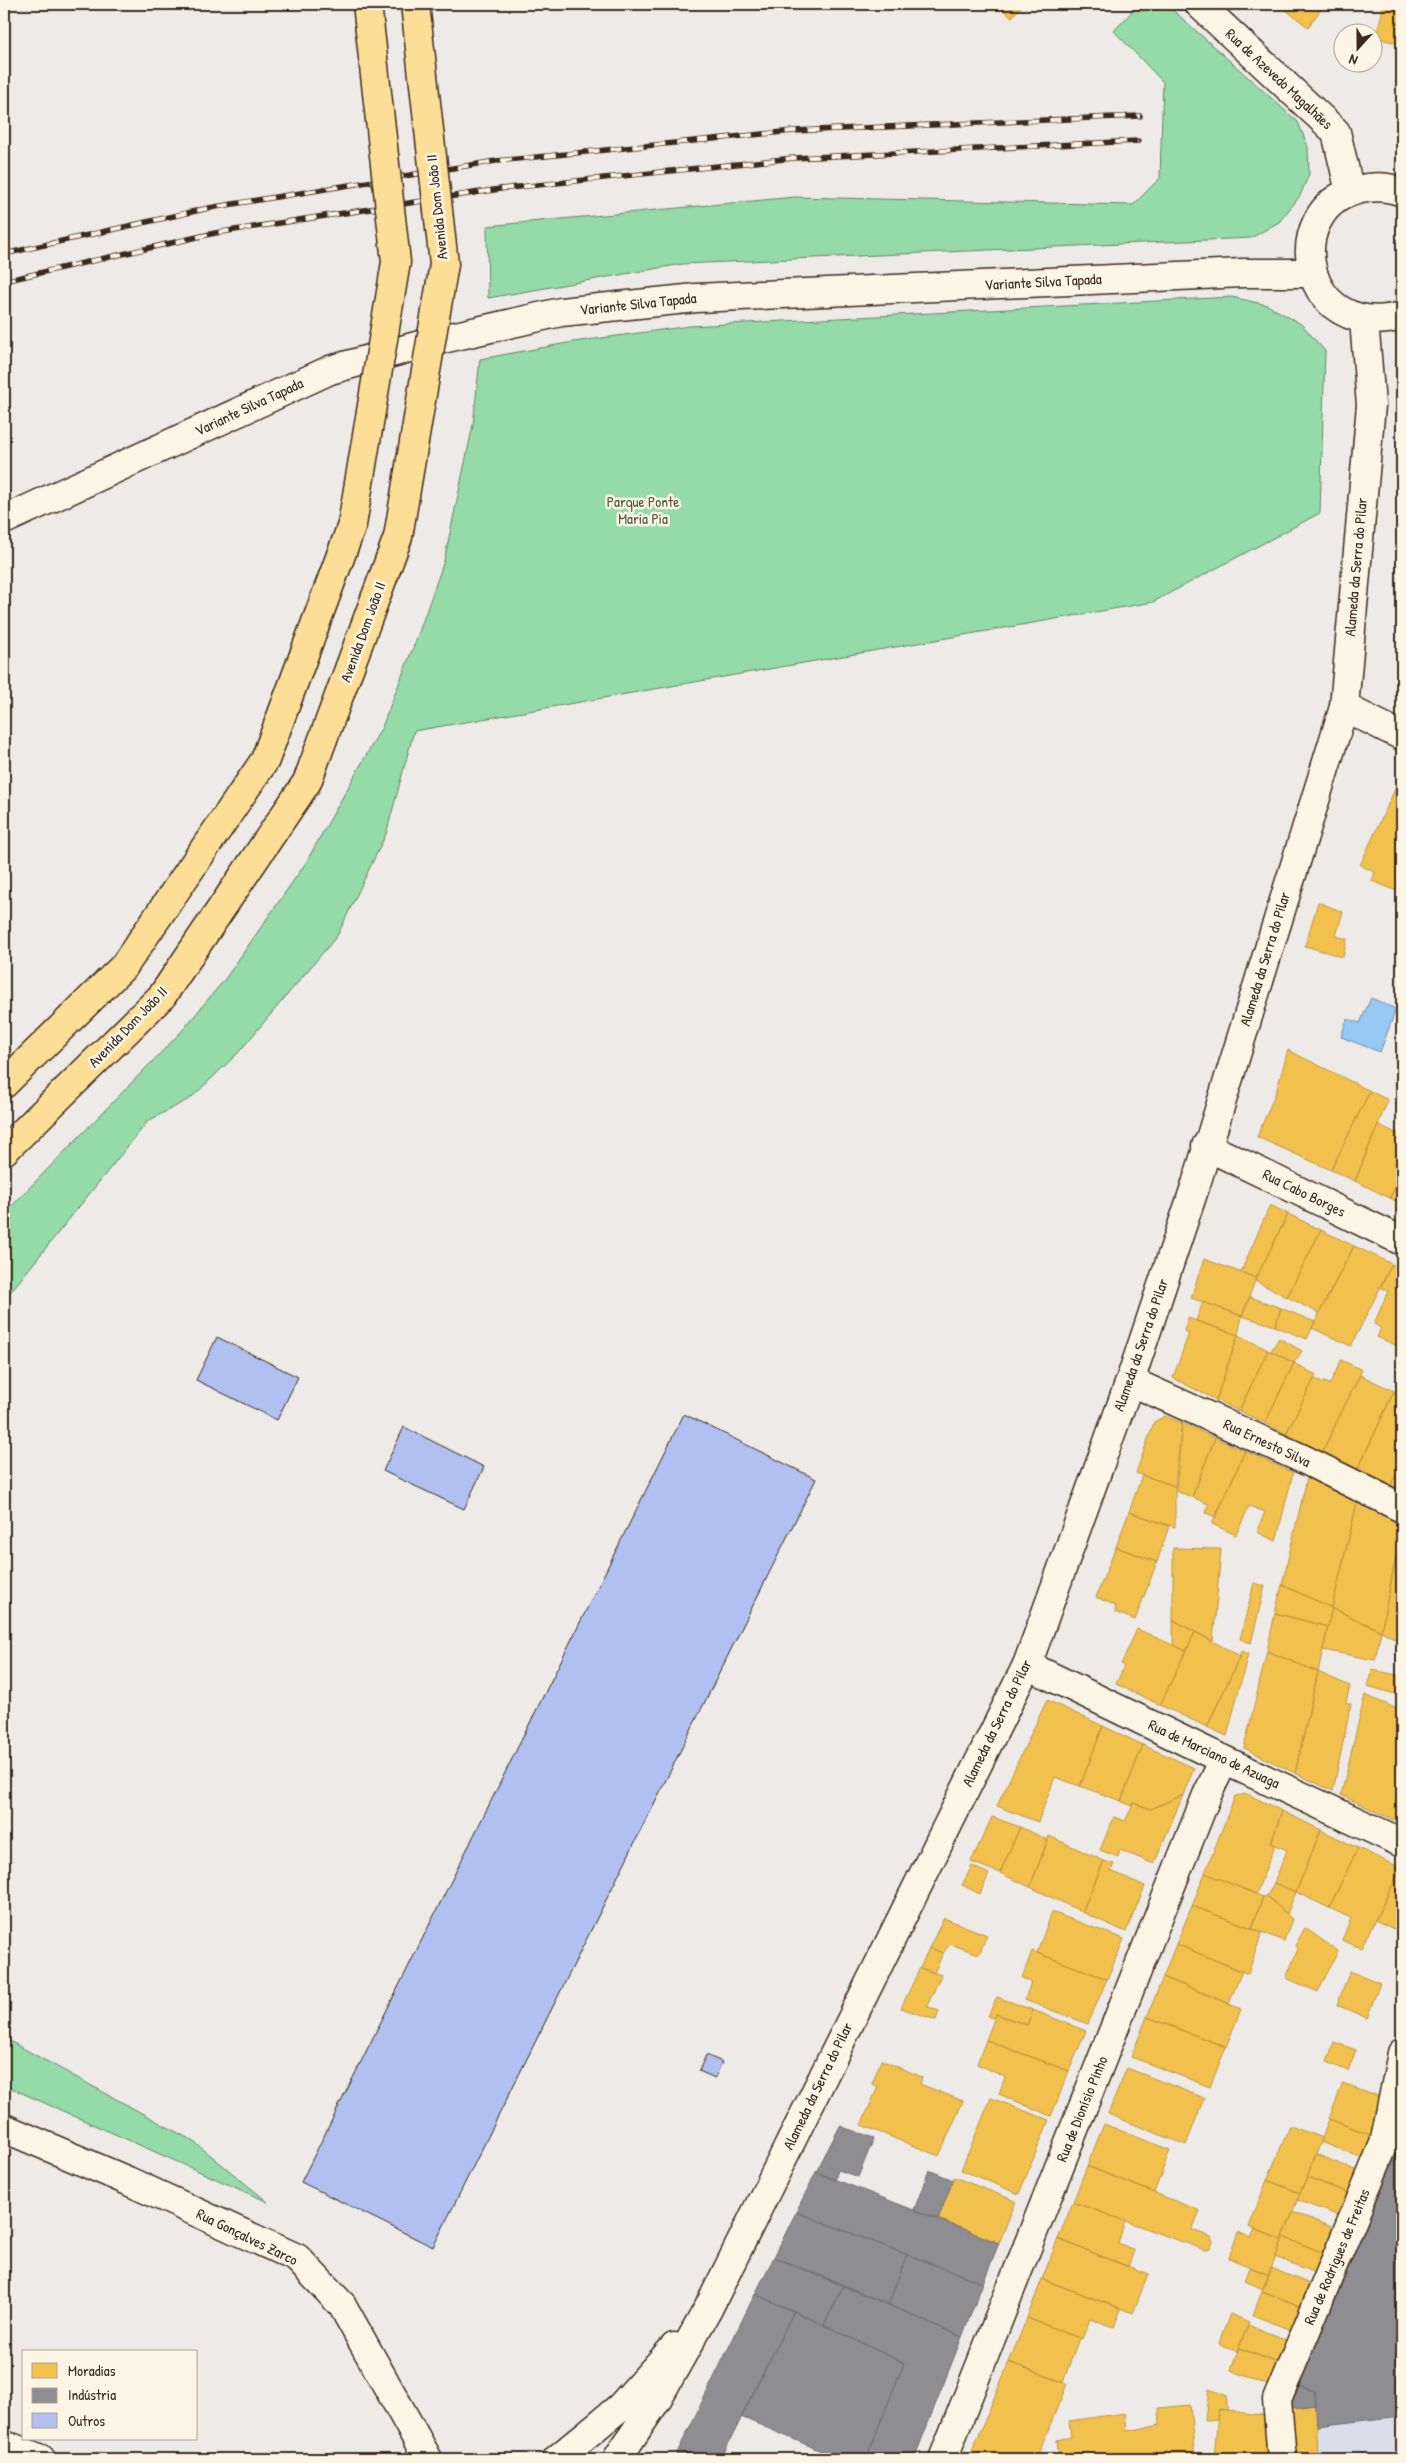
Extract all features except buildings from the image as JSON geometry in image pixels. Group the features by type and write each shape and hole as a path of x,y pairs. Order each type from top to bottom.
{"main road":[{"path":"4,1084 124,966 265,760 352,525 396,262 367,4"},
{"name":"Avenida Dom João II","path":"4,1151 162,996 307,782 398,537 444,264 415,4"}],"street":[{"name":"Rua de Azevedo Magalhães","path":"1198,4 1336,132 1350,192"},
{"path":"1402,192 1391,188 1370,187 1350,192 1334,202 1321,216 1312,234 1310,254 1312,273 1320,290 1332,303 1347,314 1364,320 1384,320 1402,316"},
{"name":"Variante Silva Tapada","path":"4,520 330,370 438,340 561,312 696,298 1243,273 1312,273"},
{"name":"Alameda da Serra do Pilar","path":"617,2459 656,2401 708,2308 1027,1664 1130,1381 1344,707 1371,406 1364,320"},
{"path":"1344,707 1402,736"},
{"name":"Rua Cabo Borges","path":"1206,1146 1402,1241"},
{"name":"Rua Ernesto Silva","path":"1130,1381 1303,1459 1402,1508"},
{"name":"Rua de Marciano de Azuaga","path":"1027,1664 1224,1760 1402,1843"},
{"name":"Rua de Dionísio Pinho","path":"943,2459 1207,1795 1224,1760"},
{"name":"Rua de Rodrigues de Freitas","path":"1282,2459 1277,2400 1384,2144 1402,2053"},
{"name":"Rua Gonçalves Zarco","path":"4,2128 128,2181 296,2258 342,2304 428,2459"},
{"name":"Alameda da Serra do Pilar","path":"557,2459 620,2407 708,2308"},
{"path":"4,2444 41,2459"}],"shaded area":[{"path":"1402,2102 1402,2459 1318,2459 1315,2391"}],"green space":[{"path":"1139,4 1166,4 1298,122 1308,147 1309,174 1300,196 1279,222 1251,238 682,264 488,298 487,226 795,197 1133,205 1160,178 1163,82 1114,31"},
{"name":"Parque Ponte Maria Pia","path":"1232,297 1267,305 1301,324 1325,351 1320,513 1153,602 414,731 386,834 337,936 237,1054 191,1098 148,1121 4,1300 4,1214 181,1032 225,979 305,864 382,727 418,635 444,561 473,425 480,359 573,342 690,326"},
{"path":"4,2038 193,2141 268,2202 4,2085"}],"water":[{"path":"1371,998 1396,1009 1380,1052 1341,1037 1347,1019 1360,1023"}],"railway":[{"path":"4,254 209,208 496,161 793,131 1140,116"},
{"path":"4,281 215,233 500,189 794,158 1138,141"}]}
